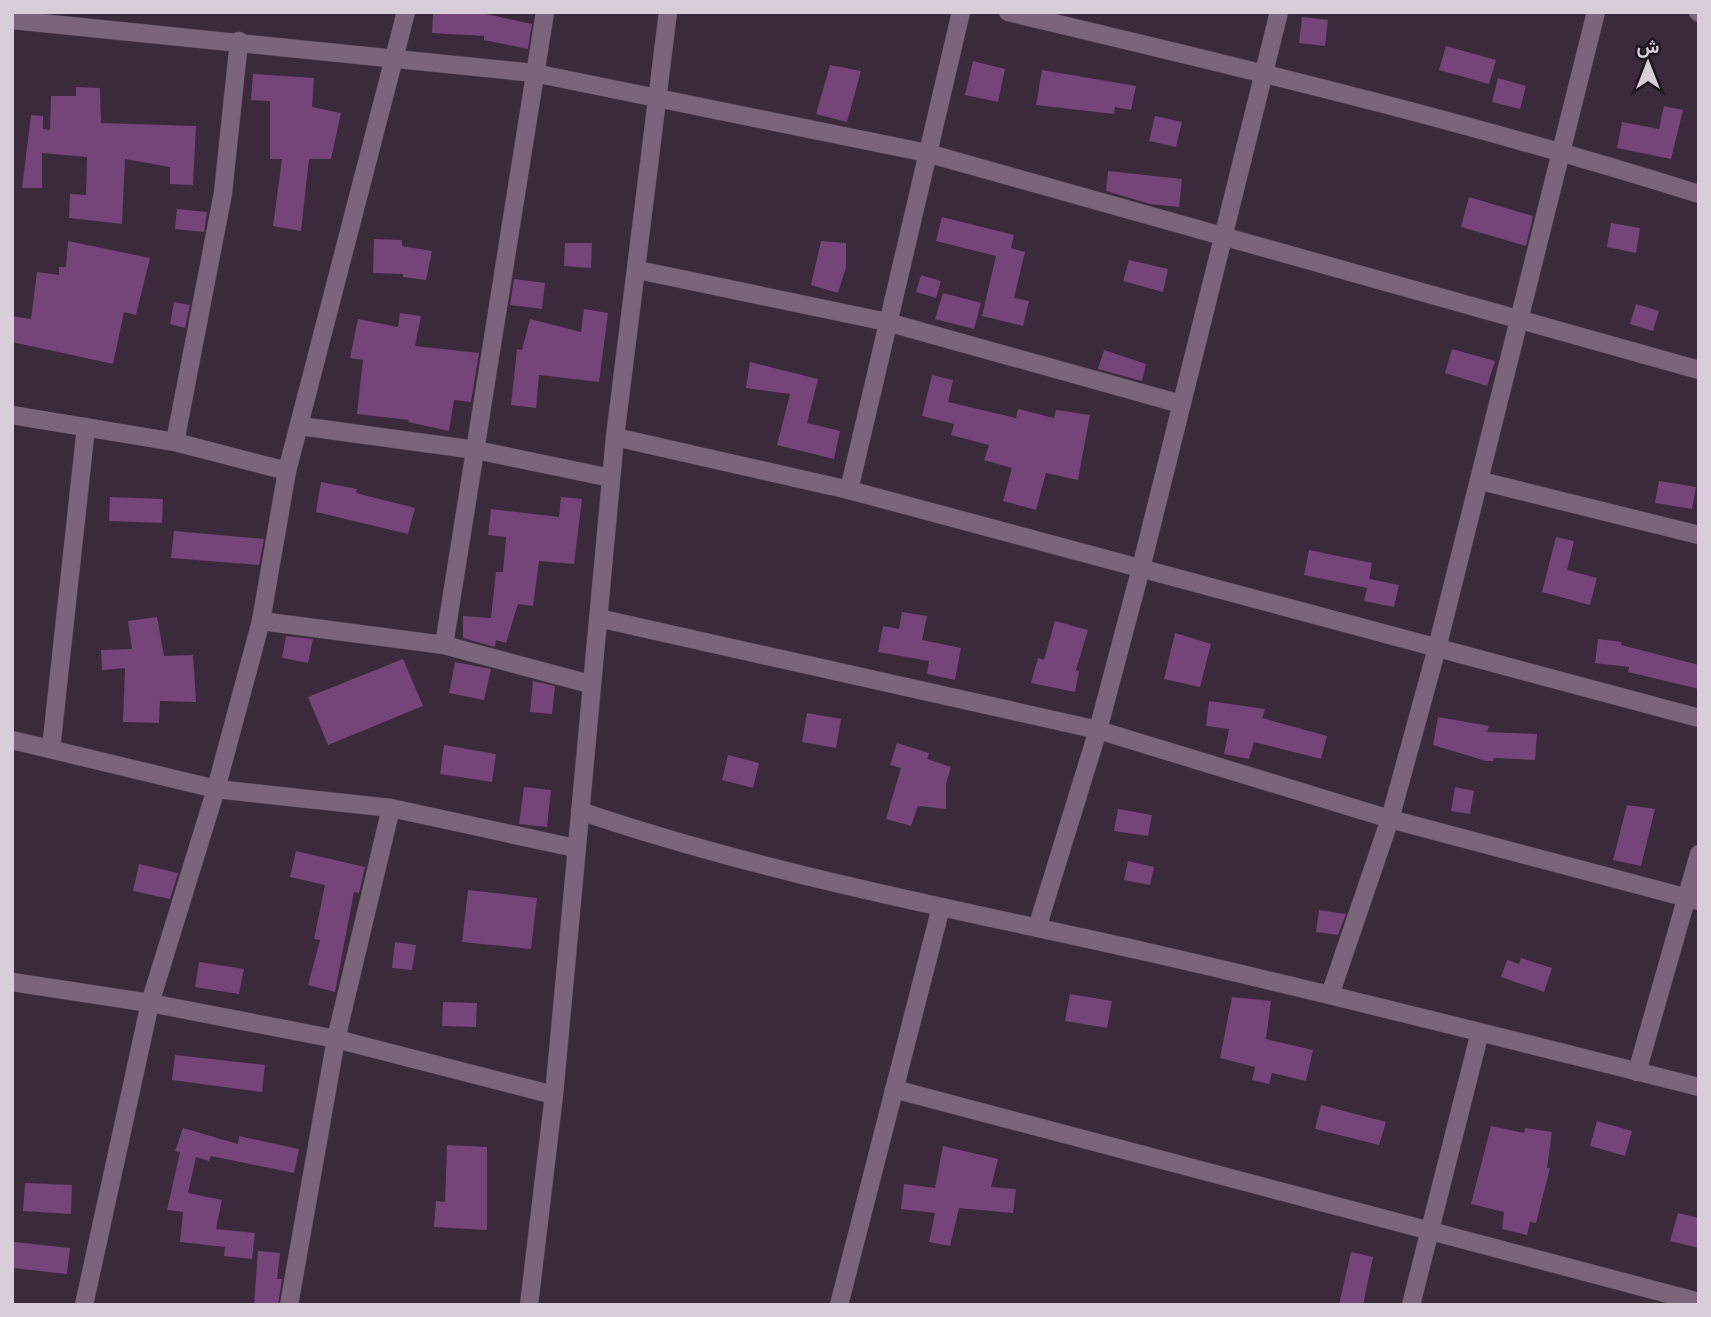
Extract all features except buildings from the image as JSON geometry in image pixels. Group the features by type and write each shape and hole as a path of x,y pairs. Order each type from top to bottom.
{"street":[{"path":"84,1305 150,1003 216,789 261,621 287,471 396,59 405,12"},
{"path":"443,645 545,12"},
{"path":"529,1305 554,1095 615,437 638,270 668,12"},
{"path":"849,490 961,12"},
{"path":"1007,12 1264,73 1563,151 1699,194"},
{"path":"1037,928 1098,730 1141,568 1279,12"},
{"path":"1330,995 1390,819 1437,648 1481,481 1596,12"},
{"path":"12,20 534,73 927,153 1699,370"},
{"path":"175,442 223,193 239,41"},
{"path":"638,270 887,322 1181,404"},
{"path":"12,415 175,442 287,471"},
{"path":"300,426 476,450 611,478"},
{"path":"51,749 86,427"},
{"path":"615,437 849,490 1699,718"},
{"path":"1481,481 1699,535"},
{"path":"598,618 1098,730 1390,819 1694,900"},
{"path":"261,621 443,645 590,684"},
{"path":"12,740 216,789 391,808 575,848"},
{"path":"289,1305 336,1039 391,808"},
{"path":"580,811 679,844 941,907 1330,995 1699,1087"},
{"path":"1637,1072 1694,900 1699,855"},
{"path":"839,1305 941,907"},
{"path":"12,982 150,1003 336,1039 554,1095"},
{"path":"1411,1305 1480,1032"},
{"path":"894,1088 1699,1302"}]}
